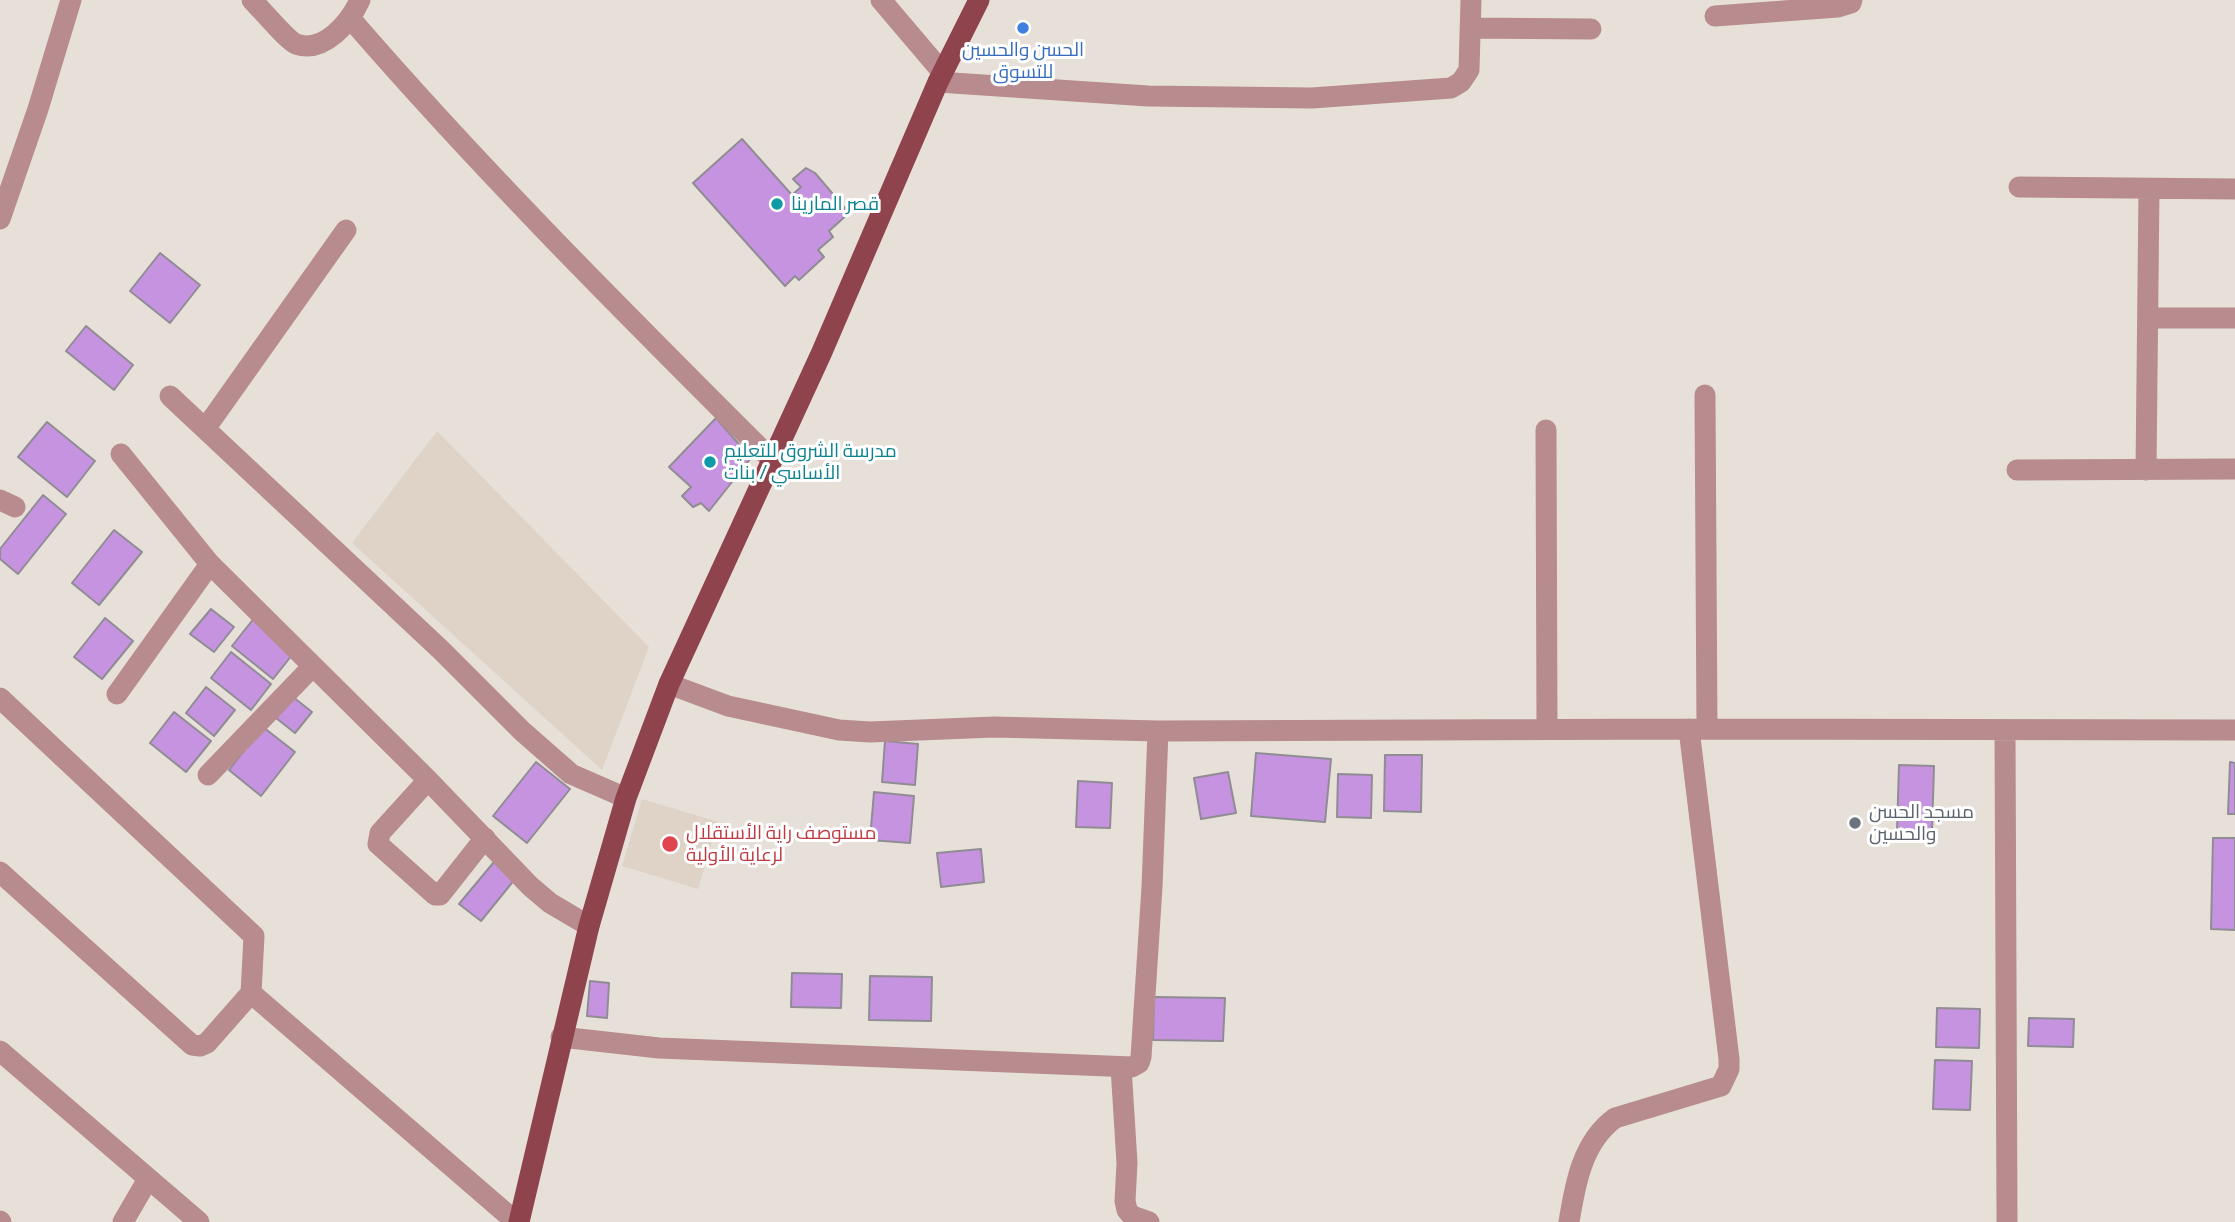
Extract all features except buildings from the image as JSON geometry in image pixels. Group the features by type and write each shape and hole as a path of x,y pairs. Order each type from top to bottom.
{"main road":[{"path":"518,1222 589,926 626,797 669,684 821,354 941,78 979,0"}],"street":[{"path":"1,212 38,109 71,0"},
{"path":"252,0 294,43 309,46 327,39 343,27 355,9 402,79 626,314 772,460"},
{"path":"881,0 941,78 1148,96 1312,98 1451,88 1461,82 1469,70 1471,0"},
{"path":"1715,16 1838,7 1852,0"},
{"path":"1471,28 1591,29"},
{"path":"2019,187 2235,190"},
{"path":"2146,470 2149,190"},
{"path":"205,429 346,230"},
{"path":"2148,318 2235,318"},
{"path":"1569,1222 1582,1161 1604,1126 1615,1118 1721,1086 1729,1069 1698,729 1705,395"},
{"path":"170,396 570,774 626,797"},
{"path":"1546,430 1547,729"},
{"path":"121,454 210,564 540,895 589,926"},
{"path":"2017,470 2235,469"},
{"path":"117,694 210,564"},
{"path":"208,775 313,666"},
{"path":"669,684 728,706 839,730 870,732 994,727 1158,731 2235,730"},
{"path":"0,698 254,936 251,993 208,1043 191,1045 0,872"},
{"path":"2005,730 2007,1222"},
{"path":"561,1037 659,1048 1132,1067 1139,1063 1141,1057 1152,887 1158,731"},
{"path":"428,780 380,833 378,844 435,895 440,895 485,838"},
{"path":"251,993 518,1222"},
{"path":"0,1051 199,1222"},
{"path":"1121,1066 1127,1163 1125,1201 1132,1216 1149,1222"},
{"path":"123,1222 148,1179"}],"shaded area":[{"path":"437,431 649,647 602,770 352,543"},
{"name":"مستوصف راية الأستقلال لرعاية الأولية","path":"642,799 718,822 698,889 622,866"}],"place":[{"name":"الحسن والحسين للتسوق","path":"1023,28"},
{"name":"قصر المارينا","path":"777,204"},
{"name":"مدرسة الشروق للتعليم الأساسي / بنات","path":"710,462"},
{"name":"مسجد الحسن والحسين","path":"1855,823"},
{"name":"مستوصف راية الأستقلال لرعاية الأولية","path":"670,844"}]}
